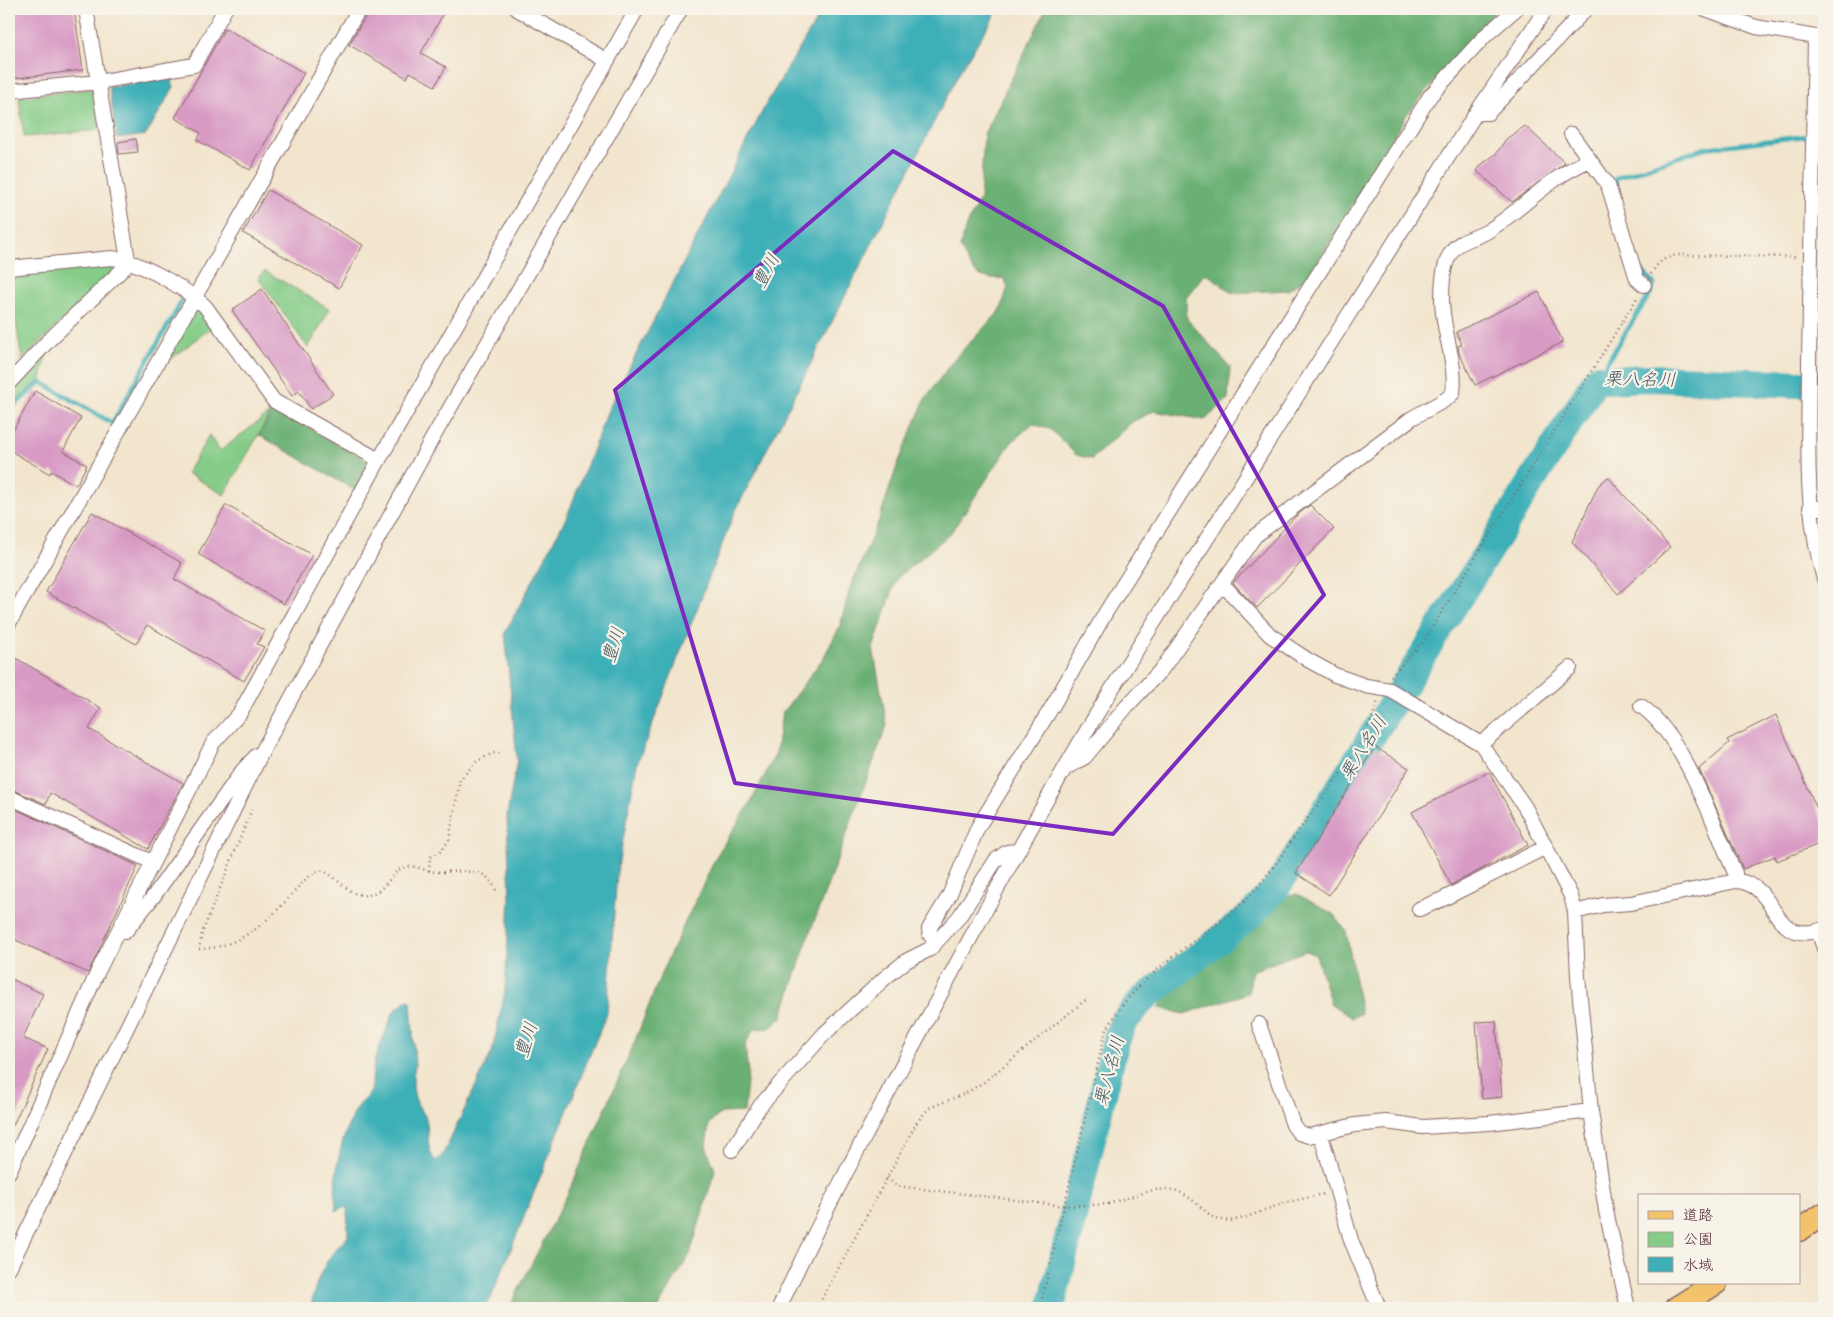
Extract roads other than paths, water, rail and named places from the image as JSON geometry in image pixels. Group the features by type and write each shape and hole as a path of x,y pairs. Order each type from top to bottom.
{"main road":[{"path":"1800,1229 1824,1214"},
{"path":"1676,1308 1714,1284"}],"street":[{"path":"9,383 48,341 124,268 128,260 86,9"},
{"path":"9,91 98,82 194,65 226,9"},
{"path":"9,623 359,9"},
{"path":"517,9 606,60"},
{"path":"111,950 152,862 213,742 240,713 379,460 606,60 637,9"},
{"path":"9,1268 264,748 432,439 681,9"},
{"path":"940,937 934,939 929,929 948,896 978,827 1052,707 1106,612 1430,96 1486,35 1516,9"},
{"path":"778,1308 819,1222 1016,851 1063,769 1476,114 1546,9"},
{"path":"1476,114 1488,112 1586,9"},
{"path":"1705,9 1756,27 1820,38 1810,257 1809,392 1810,508 1816,551 1824,579"},
{"path":"1571,134 1608,185 1637,279 1644,285"},
{"path":"1063,769 1085,757 1127,706 1162,669 1255,536 1412,418 1453,393 1455,379 1442,302 1442,285 1449,257 1453,250 1462,243 1489,230 1569,169 1590,160"},
{"path":"9,268 112,258 128,260 194,297 205,306 274,401 379,460"},
{"path":"1810,508 1824,508"},
{"path":"1221,587 1228,590 1270,635 1308,660 1335,675 1366,686 1387,690 1481,744 1525,807 1571,896 1576,912 1578,977 1591,1111 1606,1211 1628,1308"},
{"path":"1481,744 1570,668"},
{"path":"1641,706 1654,715 1664,727 1695,784 1735,873 1736,881"},
{"path":"9,1172 98,971 111,950 153,897 243,770 264,748"},
{"path":"9,797 152,862"},
{"path":"1419,909 1443,900 1546,847"},
{"path":"732,1150 760,1106 824,1034 886,977 906,961 930,949 959,917 996,860 1007,852 1016,851"},
{"path":"1576,912 1603,905 1630,903 1736,881 1746,882 1754,886 1765,896 1779,920 1790,930 1800,932 1821,930 1824,948"},
{"path":"1259,1024 1293,1125 1299,1134 1309,1136 1321,1135 1355,1125 1386,1122 1442,1126 1489,1123 1591,1111"},
{"path":"1321,1135 1351,1240 1379,1308"}],"water":[{"name":"豊川","path":"823,9 999,9 961,69 733,516 637,764 617,872 607,1013 491,1298 485,1308 311,1308 318,1280 324,1266 348,1236 347,1208 343,1207 336,1211 336,1180 341,1147 353,1116 371,1092 374,1062 394,1011 407,1000 411,1001 415,1066 414,1091 427,1124 430,1152 436,1161 443,1154 492,1052 505,991 510,898 507,815 517,760 505,633 568,514 608,410 631,364 765,106"},
{"path":"170,78 174,87 146,135 117,139 109,87"}],"waterway":[{"path":"1616,190 1616,178 1705,148 1806,136 1824,138"},
{"path":"1597,378 1652,291 1654,284 1639,267"},
{"path":"9,410 41,382 112,423 183,299"},
{"name":"栗八名川","path":"1051,1308 1115,1044 1123,1023 1142,1000 1251,915 1277,887 1597,378 1606,380 1650,378 1824,385"}]}
